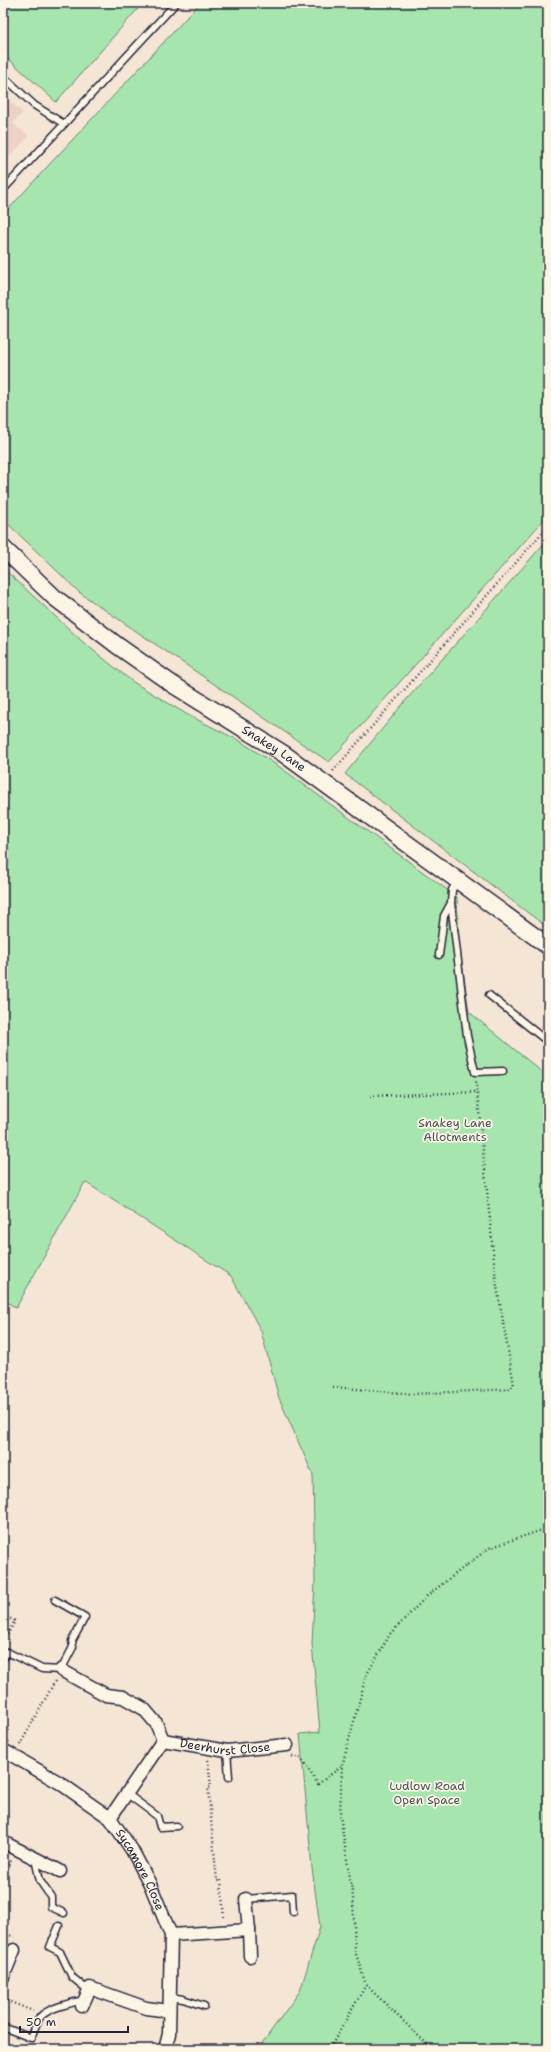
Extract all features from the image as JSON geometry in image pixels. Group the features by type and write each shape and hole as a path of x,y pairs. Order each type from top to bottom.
{"street":[{"name":"Snakey Lane","path":"3,548 54,597 118,646 172,684 284,754 548,946"},
{"name":"Deerhurst Close","path":"61,1670 106,1695 123,1697 144,1709 156,1723 163,1740"},
{"name":"Deerhurst Close","path":"163,1740 227,1751 288,1750"},
{"name":"Deerhurst Close","path":"110,1818 163,1740"},
{"name":"Sycamore Close","path":"6,1753 60,1783 110,1818 132,1850 150,1884 171,1935 169,2034 165,2049"},
{"path":"3,1842 35,1860 60,1871"},
{"path":"246,1899 250,1956"},
{"path":"171,1935 248,1930"},
{"path":"3,1977 14,1950"},
{"path":"85,1999 90,1988 146,2008 169,2011"}],"lane":[{"path":"3,190 176,3"},
{"path":"3,76 34,105 64,124"},
{"path":"457,880 452,890 451,903 467,1036 475,1072 503,1071"},
{"path":"439,955 444,916 451,903"},
{"path":"489,995 548,1042"},
{"path":"3,1659 7,1652 42,1669 61,1670 73,1647 72,1641 85,1617 55,1600"},
{"path":"227,1751 229,1777"},
{"path":"126,1793 157,1816 160,1827 177,1826"},
{"path":"35,1860 40,1881 51,1897 51,1907 64,1913"},
{"path":"246,1899 292,1895 293,1912"},
{"path":"3,2027 31,2038 43,2015 69,2003 85,1999 60,1952 50,1948 59,1926"},
{"path":"170,1997 183,1999 204,2006"}],"path":[{"path":"324,782 548,526"},
{"path":"333,1387 413,1394 510,1389 514,1385 496,1280 475,1072"},
{"path":"370,1096 477,1092"},
{"path":"432,2049 366,1985 355,1950 353,1897 340,1815 342,1766 366,1676 390,1634 428,1595 489,1548 548,1528"},
{"path":"3,1615 15,1621 3,1643"},
{"path":"6,1753 61,1670"},
{"path":"207,1748 211,1787 208,1788 217,1880 221,1880 223,1897 224,1932"},
{"path":"288,1750 301,1758 318,1784 342,1766"},
{"path":"3,1880 15,1849"},
{"path":"330,2048 366,1985"},
{"path":"3,1999 43,2015"},
{"path":"524,2049 548,2047"},
{"path":"307,2049 335,2049"}],"shaded area":[{"path":"3,96 23,113 12,123 29,136 3,163"}],"green space":[{"path":"3,3 143,3 56,102 3,54"},
{"path":"200,3 548,3 548,515 329,762 80,593 3,519 3,215"},
{"path":"548,539 548,928 345,774 407,699"},
{"path":"3,568 84,643 133,682 188,715 240,741 284,770 457,897 459,943 469,1012 548,1077 548,2049 258,2049 300,1991 320,1927 312,1868 300,1734 320,1732 312,1644 315,1582 313,1475 279,1398 261,1331 231,1276 85,1182 16,1308 3,1299"}],"park label":[{"name":"Snakey Lane Allotments","path":"455,1130"},
{"name":"Ludlow Road Open Space","path":"427,1793"}]}
